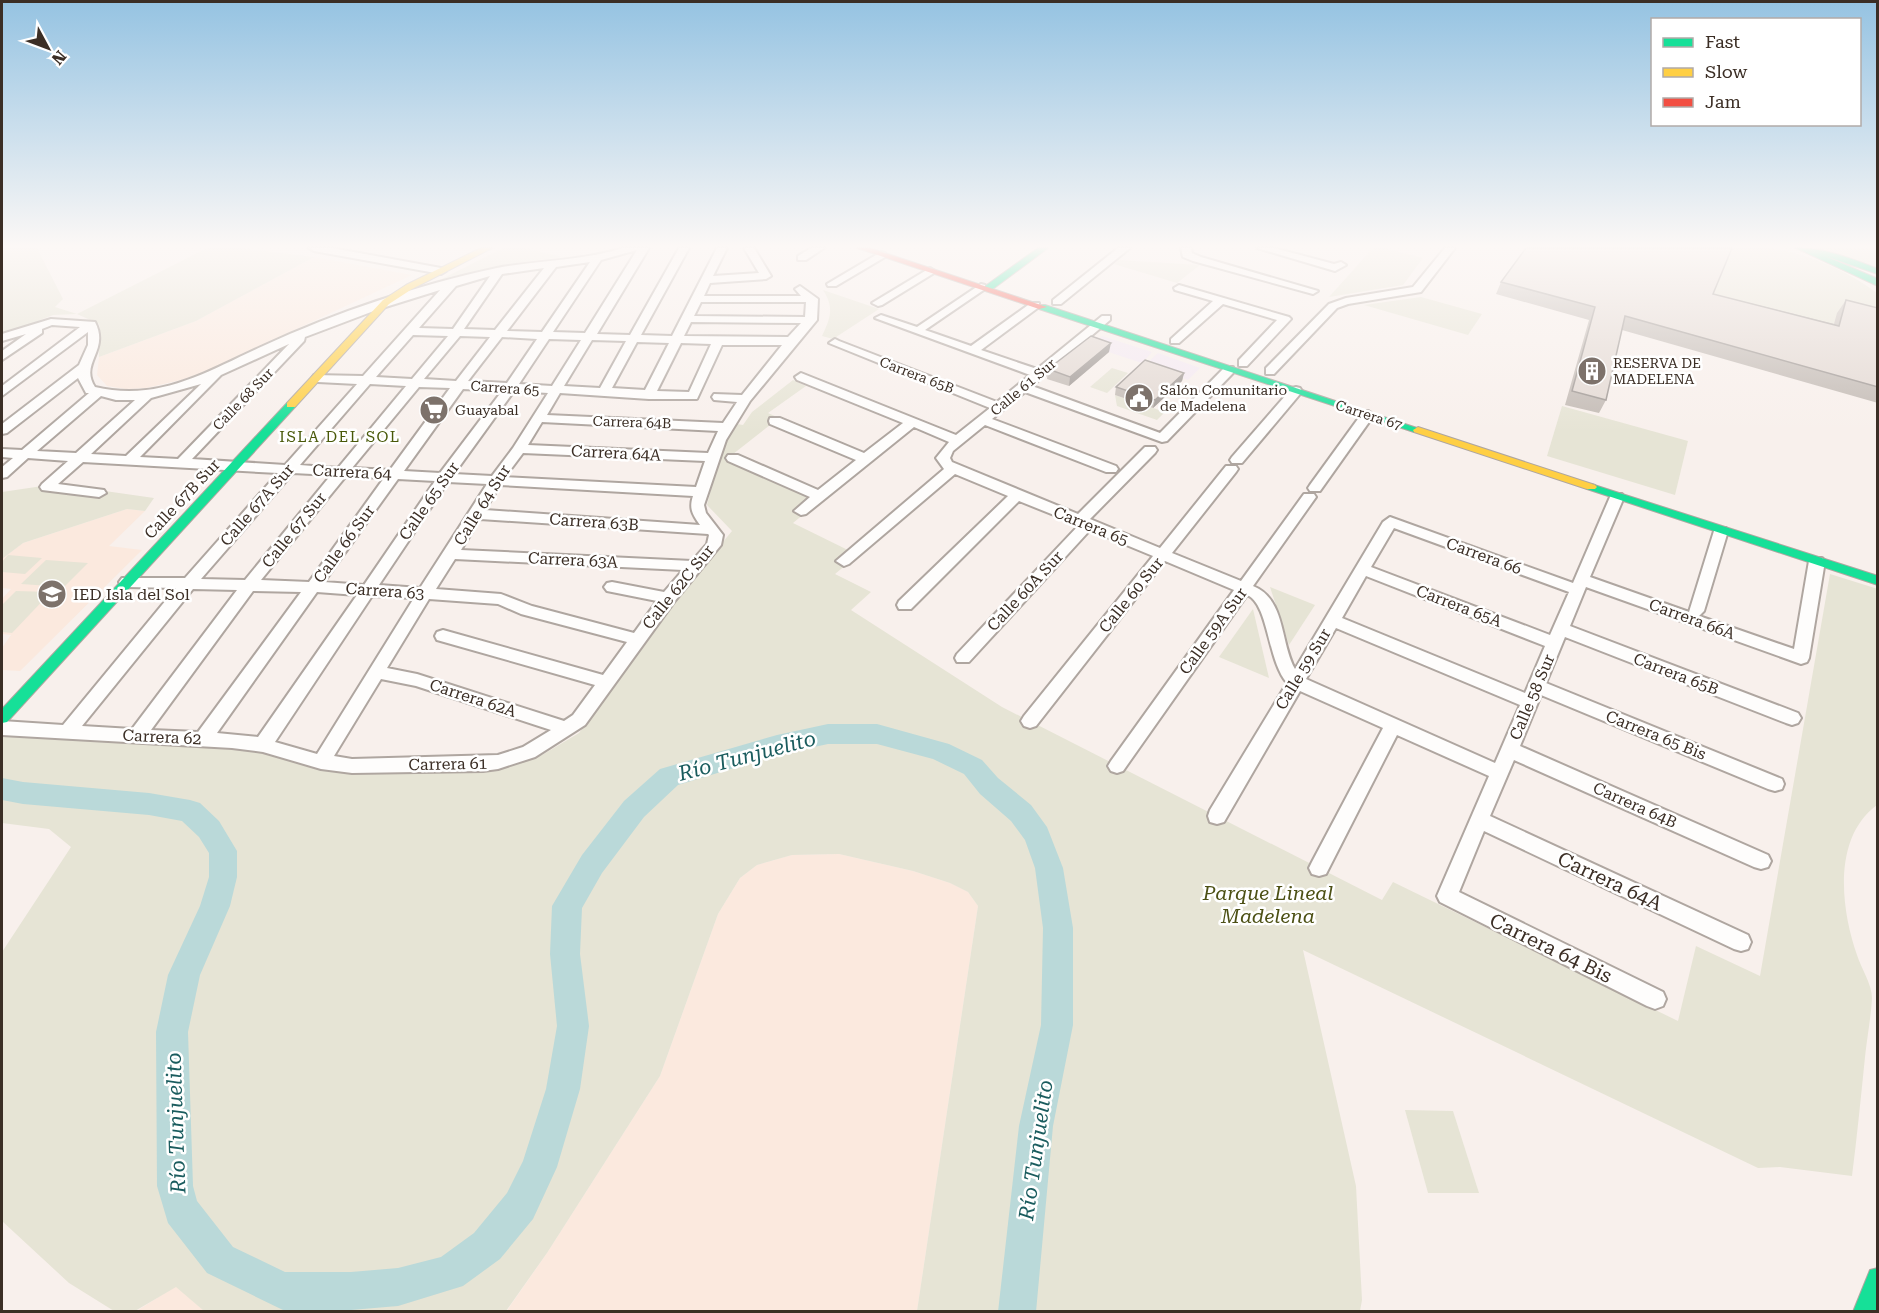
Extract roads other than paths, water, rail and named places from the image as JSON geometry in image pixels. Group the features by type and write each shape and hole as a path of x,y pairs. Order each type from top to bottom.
{"main road":[{"name":"Calle 67B Sur","path":"2,718 379,309"},
{"name":"Carrera 67","path":"1052,309 1175,340 1296,392 1878,581"},
{"name":"Carrera 67","path":"1073,309 1101,322 1240,367 1270,371 1878,568"},
{"path":"1864,1311 1878,1278"}],"street":[{"path":"91,324 95,340 84,367 85,384 97,393 120,396 147,395 184,385 221,371 368,309"},
{"name":"Calle 67A Sur","path":"67,732 190,582 364,381 430,309"},
{"name":"Calle 67 Sur","path":"136,736 249,585 456,333 472,309"},
{"name":"Calle 66 Sur","path":"202,739 459,385 517,309"},
{"name":"Calle 65 Sur","path":"263,745 444,478 509,389 563,309"},
{"name":"Calle 64 Sur","path":"321,762 424,594 496,480 519,449 606,309"},
{"path":"603,393 650,309"},
{"path":"649,395 692,309"},
{"path":"687,319 811,320 812,309"},
{"path":"923,327 949,309"},
{"path":"973,350 1029,309"},
{"path":"1175,340 1210,309"},
{"path":"1023,387 1162,438 1240,367 1285,319 1252,309"},
{"path":"1270,371 1330,309"},
{"path":"882,318 1039,374"},
{"name":"Calle 62C Sur","path":"568,729 592,705 606,682 668,598 714,545 717,538 699,514 698,505 713,457 726,427 745,399 791,341 811,320"},
{"path":"2,338 51,322 91,324"},
{"path":"2,356 51,322"},
{"name":"Calle 61 Sur","path":"844,561 948,464 948,449 1101,322"},
{"path":"2,392 91,324"},
{"path":"411,331 633,339 791,341"},
{"name":"Calle 68 Sur","path":"181,463 305,334"},
{"name":"Carrera 65","path":"318,378 509,389 693,396 718,341"},
{"name":"Carrera 65B","path":"835,343 999,407"},
{"path":"2,430 84,367"},
{"path":"129,460 221,371"},
{"path":"801,377 959,441"},
{"name":"Calle 60 Sur","path":"1030,721 1234,464 1296,392"},
{"path":"2,474 97,393"},
{"path":"99,494 49,488 48,484 147,395"},
{"path":"718,398 745,399"},
{"name":"Calle 59A Sur","path":"1117,765 1368,416"},
{"name":"Carrera 64B","path":"538,418 726,427"},
{"path":"983,420 1111,469"},
{"path":"775,421 866,459"},
{"path":"801,511 912,422"},
{"name":"Carrera 64A","path":"519,449 713,457"},
{"name":"Calle 60A Sur","path":"963,658 1150,450"},
{"name":"Carrera 64","path":"2,453 702,492"},
{"path":"733,458 819,496"},
{"name":"Carrera 65","path":"948,464 1017,495 1258,594 1264,600 1272,618 1283,668 1296,681"},
{"path":"904,605 1017,495"},
{"name":"Calle 58 Sur","path":"1448,896 1617,497"},
{"name":"Carrera 63B","path":"475,514 712,530"},
{"name":"Carrera 66","path":"1390,522 1580,585"},
{"name":"Calle 59 Sur","path":"1217,816 1390,522"},
{"path":"1695,610 1721,531"},
{"name":"Carrera 63A","path":"451,554 695,566"},
{"name":"Carrera 66A","path":"1580,585 1801,658 1817,561"},
{"name":"Carrera 65A","path":"1362,569 1558,636"},
{"name":"Carrera 63","path":"127,582 313,587 501,599 527,610 637,639"},
{"path":"612,587 668,598"},
{"path":"1332,620 1534,694"},
{"path":"443,636 606,682"},
{"name":"Carrera 65B","path":"1558,636 1791,718"},
{"name":"Carrera 62A","path":"377,672 417,681 568,729"},
{"path":"1296,681 1500,773"},
{"name":"Carrera 65 Bis","path":"1534,694 1775,784"},
{"path":"1319,868 1393,726"},
{"name":"Carrera 62","path":"2,729 202,739 263,745 321,762"},
{"name":"Carrera 61","path":"321,762 352,766 498,762 529,752 568,729"},
{"name":"Carrera 64B","path":"1510,750 1761,861"},
{"name":"Carrera 64A","path":"1480,820 1741,942"},
{"name":"Carrera 64 Bis","path":"1448,896 1655,999"}],"waterway":[{"name":"Río Tunjuelito","path":"2,789 23,793 149,804 190,811 209,829 223,851 223,877 215,906 184,975 172,1032 175,1186 181,1210 220,1260 283,1291 351,1291 398,1287 450,1273 487,1246 520,1206 539,1167 563,1089 573,1026 565,954 567,906 592,864 634,809 669,777 777,745 828,734 877,734 940,751 973,767 989,786 1021,813 1037,835 1049,868 1058,928 1057,1025 1036,1126 1017,1312"}],"place":[{"name":"RESERVA DE MADELENA","path":"1592,371"},
{"name":"Salón Comunitario de Madelena","path":"1139,398"},
{"name":"Guayabal","path":"434,410"},
{"name":"IED Isla del Sol","path":"52,594"}],"district":[{"name":"ISLA DEL SOL","path":"340,437"}],"park label":[{"name":"Parque Lineal Madelena","path":"1268,904"}]}
